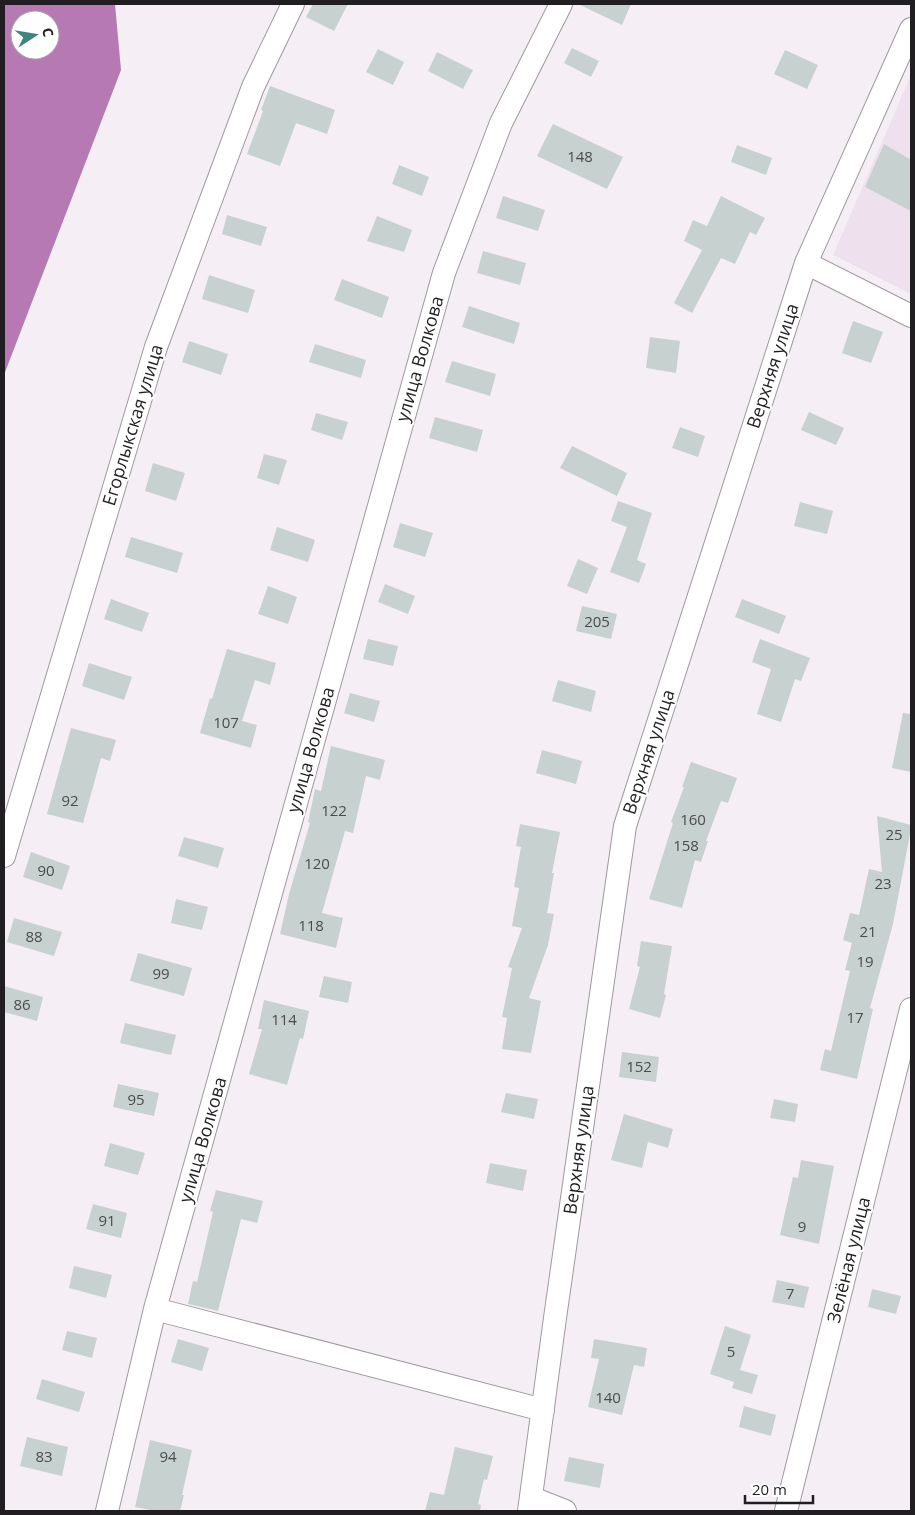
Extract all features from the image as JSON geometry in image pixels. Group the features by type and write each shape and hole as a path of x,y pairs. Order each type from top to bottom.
{"street":[{"name":"Егорлыкская улица","path":"4,856 156,347 253,87 293,4"},
{"name":"улица Волкова","path":"107,1511 156,1309 444,273 501,123 561,4"},
{"name":"Верхняя улица","path":"531,1505 625,826 806,263 911,29"},
{"path":"806,263 911,316"},
{"name":"Зелёная улица","path":"786,1511 911,1009"},
{"path":"156,1309 543,1410"},
{"path":"531,1505 565,1511"}],"shaded area":[{"path":"4,4 115,4 121,70 4,375"},
{"path":"911,75 911,294 833,255"}],"building":[{"path":"313,4 348,4 334,31 306,17"},
{"path":"578,4 631,4 622,25"},
{"path":"572,48 599,61 591,77 564,63"},
{"path":"378,49 404,62 393,85 366,72"},
{"path":"785,50 818,65 807,89 774,74"},
{"path":"437,52 473,70 463,89 428,71"},
{"path":"270,86 335,110 327,134 296,123 280,166 247,154"},
{"path":"553,124 623,157 607,189 537,156"},
{"path":"884,144 911,160 911,211 865,187"},
{"path":"737,145 772,158 766,175 731,162"},
{"path":"399,165 429,177 422,196 392,184"},
{"path":"503,196 545,210 538,231 496,218"},
{"path":"721,196 765,218 756,235 750,232 735,264 721,258 692,313 674,303 702,250 684,241 693,220 707,226"},
{"path":"227,215 267,227 261,246 222,234"},
{"path":"377,216 412,230 404,252 367,241"},
{"path":"483,251 526,263 520,285 477,273"},
{"path":"209,275 255,290 248,313 202,299"},
{"path":"342,279 389,297 382,318 334,300"},
{"path":"469,306 520,323 514,344 462,327"},
{"path":"853,321 883,332 871,363 842,353"},
{"path":"650,337 680,341 676,373 646,368"},
{"path":"189,341 228,354 221,375 182,362"},
{"path":"315,344 366,360 361,378 309,362"},
{"path":"452,361 496,374 490,396 445,382"},
{"path":"809,412 844,428 836,445 801,430"},
{"path":"316,413 348,422 342,440 311,430"},
{"path":"435,417 483,430 477,452 429,438"},
{"path":"680,427 705,436 698,457 672,448"},
{"path":"572,446 627,473 617,496 560,468"},
{"path":"264,454 287,460 279,485 257,478"},
{"path":"153,463 185,473 176,501 145,491"},
{"path":"618,501 652,513 637,560 646,564 639,583 610,572 627,527 611,521"},
{"path":"800,502 833,511 827,534 794,526"},
{"path":"400,523 433,533 425,557 393,547"},
{"path":"277,527 315,540 308,562 270,550"},
{"path":"131,537 183,553 177,573 125,557"},
{"path":"578,559 598,568 587,594 567,586"},
{"path":"385,584 415,596 408,614 378,602"},
{"path":"268,586 297,597 288,624 258,614"},
{"path":"111,599 149,613 142,632 104,619"},
{"path":"742,599 786,616 779,634 735,617"},
{"path":"582,606 617,614 611,639 576,631"},
{"path":"368,639 398,646 393,666 363,659"},
{"path":"760,639 810,658 801,681 795,679 781,722 757,714 771,669 752,662"},
{"path":"227,649 276,663 270,685 255,680 242,721 257,725 251,748 200,733"},
{"path":"89,663 132,677 124,700 82,686"},
{"path":"558,680 596,691 591,712 552,701"},
{"path":"350,693 380,701 374,722 344,713"},
{"path":"903,713 911,714 911,772 892,768"},
{"path":"71,728 116,740 110,761 101,758 83,823 47,814"},
{"path":"331,746 385,760 380,780 366,776 353,833 345,831 322,913 343,918 336,948 280,934 289,894 310,823 308,822 315,789 321,791"},
{"path":"542,750 582,761 576,784 536,773"},
{"path":"691,762 737,778 728,803 721,801 706,841 708,841 701,862 695,860 682,908 649,899 673,823 671,822"},
{"path":"877,816 911,825 911,829 893,924 870,1008 873,1009 857,1079 820,1070 825,1049 831,1051 850,971 845,970 852,943 843,940 850,913 859,915 869,869 882,872"},
{"path":"520,824 560,832 547,913 554,914 548,945 529,998 541,1001 531,1053 502,1049 507,1018 502,1017 512,968 508,967 522,928 512,926 519,888 514,887 521,847 516,846"},
{"path":"184,837 224,848 218,868 178,856"},
{"path":"31,852 70,866 62,890 23,877"},
{"path":"176,899 208,907 202,930 171,923"},
{"path":"14,918 62,932 54,956 7,942"},
{"path":"641,941 672,946 664,994 666,995 660,1018 629,1009 640,967 637,966"},
{"path":"138,953 192,968 184,996 130,981"},
{"path":"324,976 352,982 348,1003 319,997"},
{"path":"4,986 43,997 37,1021 4,1012"},
{"path":"264,1000 309,1011 303,1039 300,1038 287,1085 249,1074 262,1029 258,1029"},
{"path":"125,1023 176,1035 171,1055 120,1043"},
{"path":"622,1052 659,1057 656,1082 619,1077"},
{"path":"118,1084 159,1093 154,1116 113,1107"},
{"path":"506,1093 538,1099 534,1119 501,1112"},
{"path":"774,1099 798,1104 795,1122 770,1118"},
{"path":"624,1114 673,1129 668,1148 648,1142 642,1168 611,1160"},
{"path":"110,1143 145,1153 138,1175 104,1166"},
{"path":"801,1160 834,1166 819,1244 780,1235 793,1177 798,1178"},
{"path":"490,1163 527,1170 523,1191 486,1183"},
{"path":"216,1190 263,1201 257,1223 241,1219 218,1311 188,1304 193,1281 197,1282 213,1212 210,1211"},
{"path":"93,1204 127,1213 121,1238 86,1229"},
{"path":"74,1266 112,1275 106,1298 69,1288"},
{"path":"777,1280 809,1287 804,1308 772,1302"},
{"path":"872,1289 901,1296 896,1314 868,1307"},
{"path":"725,1326 751,1335 740,1370 758,1375 752,1394 732,1388 734,1382 710,1374"},
{"path":"67,1331 97,1338 92,1358 62,1350"},
{"path":"178,1339 209,1348 202,1371 171,1362"},
{"path":"594,1339 647,1348 644,1367 634,1365 622,1415 588,1407 599,1359 591,1358"},
{"path":"42,1379 85,1392 79,1412 36,1399"},
{"path":"744,1406 776,1415 771,1436 739,1427"},
{"path":"27,1437 68,1447 62,1476 20,1466"},
{"path":"150,1440 192,1450 180,1511 155,1511 135,1507"},
{"path":"455,1447 493,1456 487,1480 484,1479 478,1504 481,1505 480,1511 425,1511 430,1492 444,1495"},
{"path":"569,1457 604,1464 600,1488 564,1481"}]}
